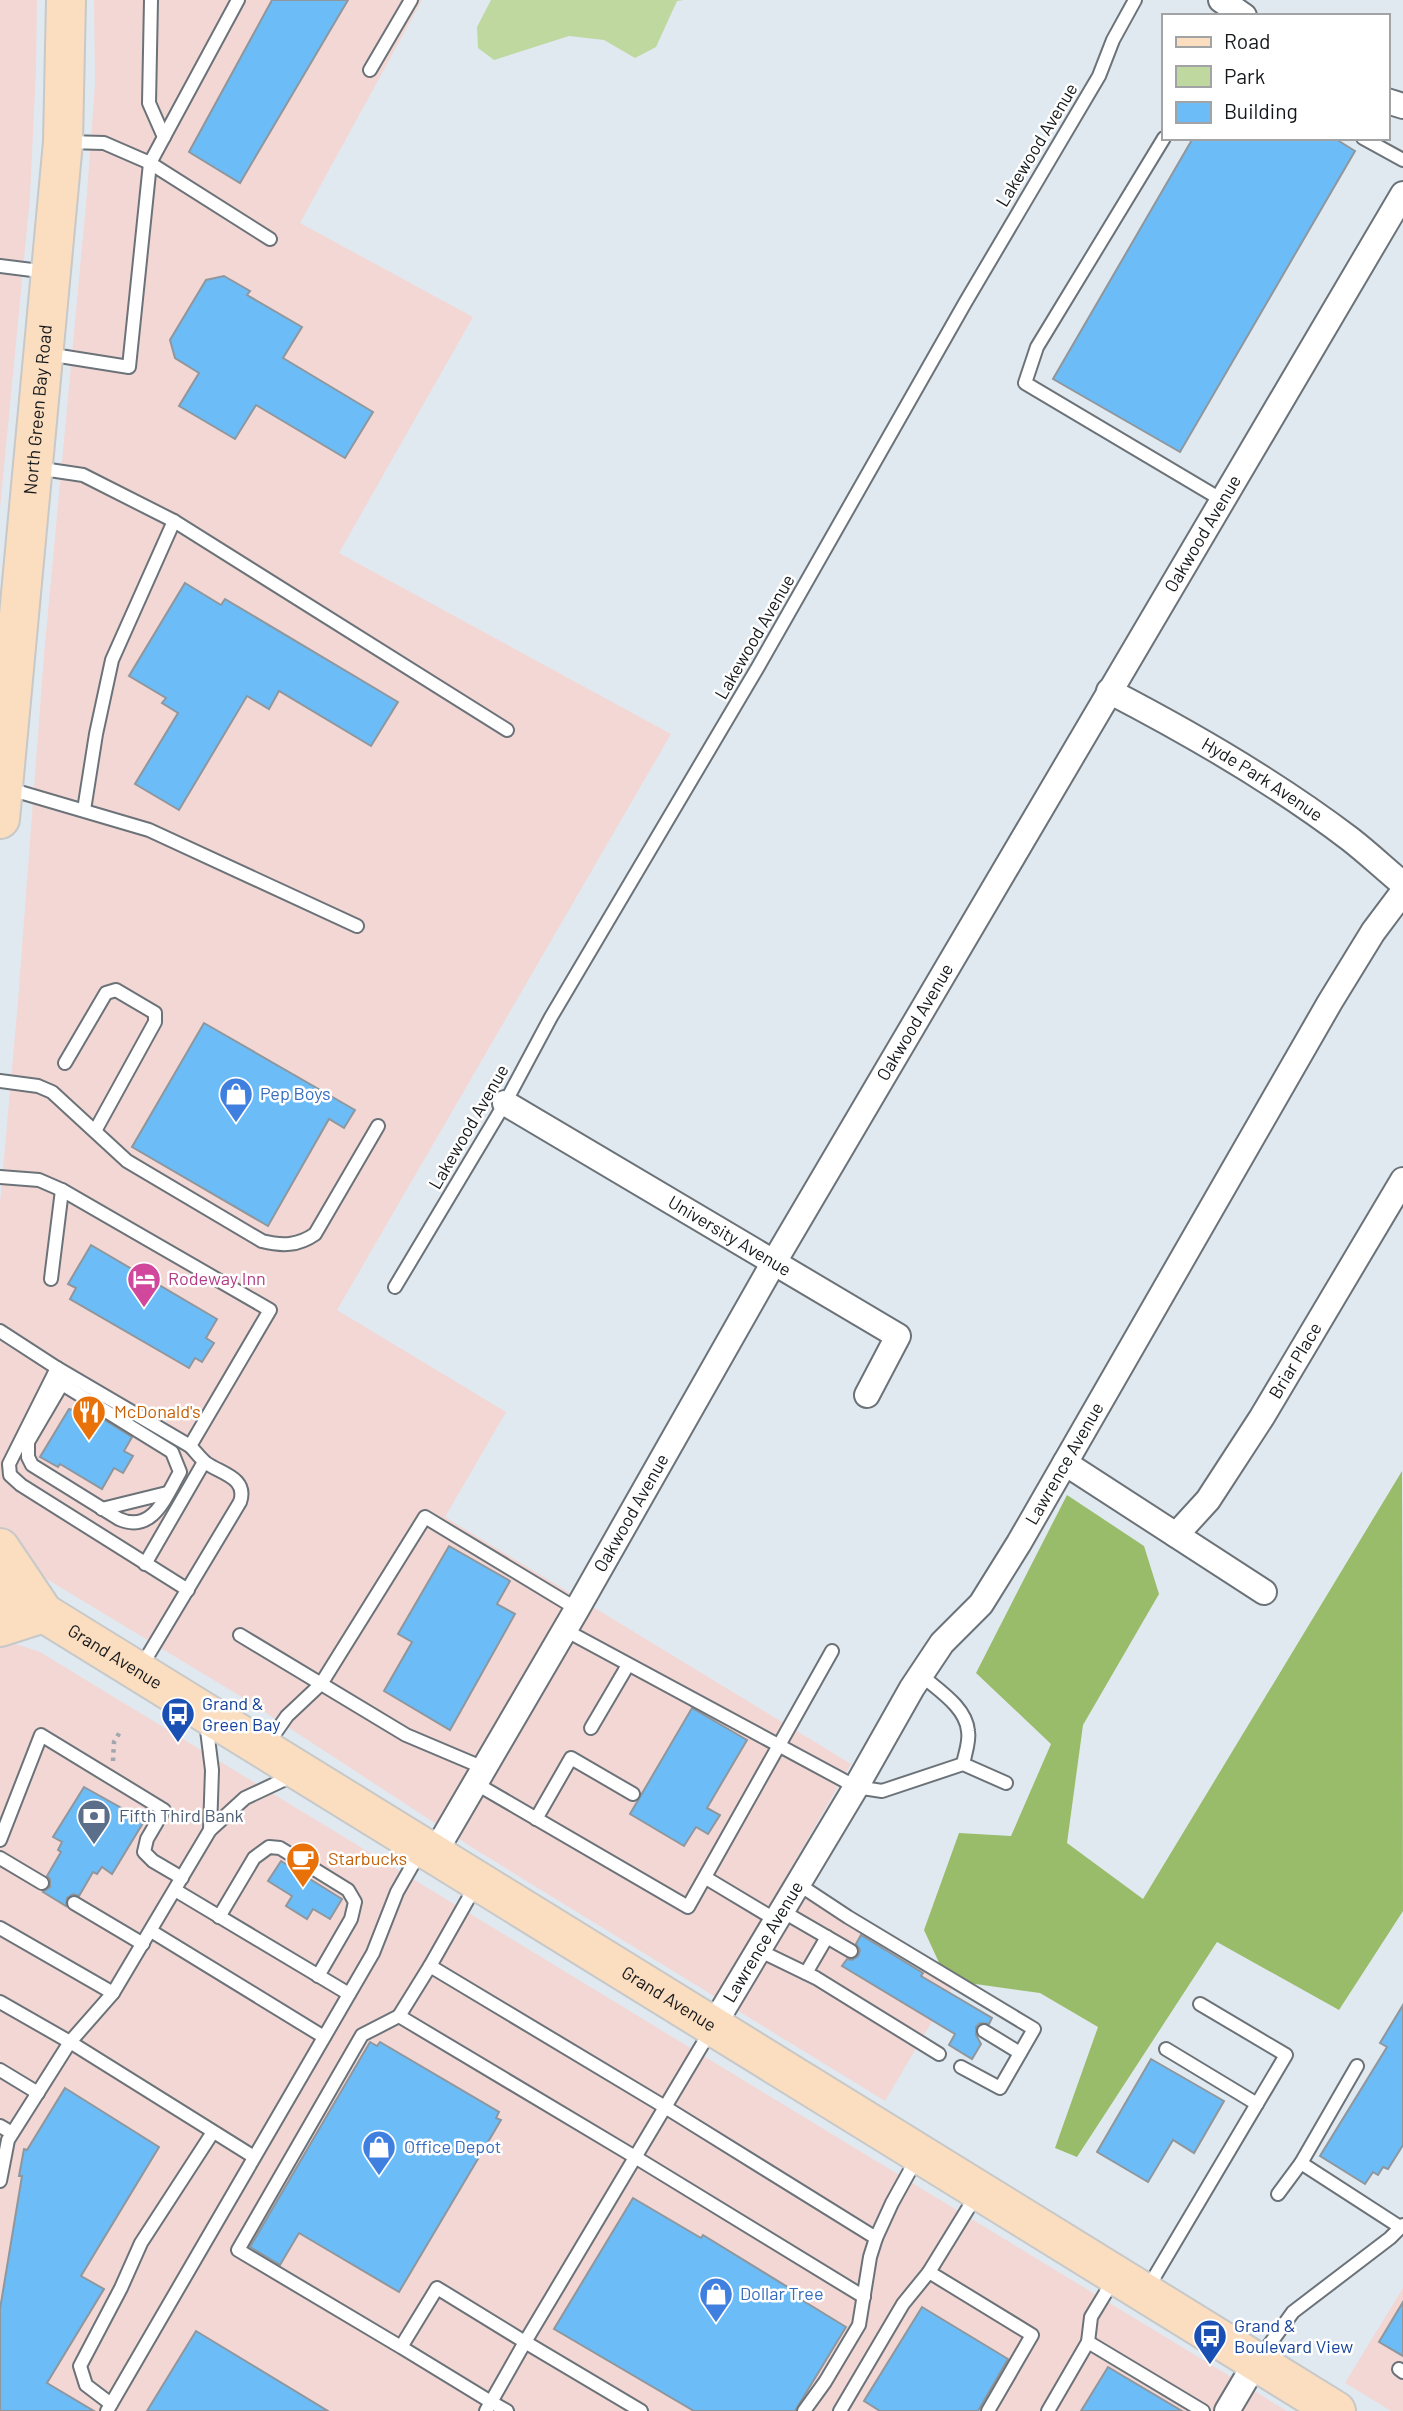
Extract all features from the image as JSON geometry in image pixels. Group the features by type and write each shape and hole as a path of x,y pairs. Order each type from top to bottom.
{"main road":[{"name":"North Green Bay Road","path":"1,798 11,572 32,467 63,142 66,0"},
{"path":"0,1548 44,1614 0,1627"},
{"name":"Grand Avenue","path":"0,1586 1335,2411"}],"street":[{"path":"1221,0 1241,14"},
{"name":"Oakwood Avenue","path":"428,1851 480,1776 774,1262 1403,194"},
{"name":"Hyde Park Avenue","path":"1109,691 1159,717 1256,775 1350,839 1403,884"},
{"name":"Lawrence Avenue","path":"713,2026 912,1688 942,1643 981,1604 1066,1463 1330,1002 1373,932 1403,892"},
{"name":"University Avenue","path":"505,1103 898,1336 867,1395"},
{"name":"Briar Place","path":"1176,1535 1208,1500 1262,1417 1403,1180"},
{"path":"1066,1463 1264,1592"},
{"path":"1227,2411 1256,2362"}],"lane":[{"path":"151,0 149,103 164,137"},
{"path":"43,353 129,367 150,163 238,0"},
{"path":"370,70 411,0"},
{"name":"Lakewood Avenue","path":"395,1287 505,1103 551,1017 758,667 965,303 1099,76 1113,40 1135,0"},
{"path":"1163,140 1037,347 1025,383 1222,500"},
{"path":"1367,140 1403,160"},
{"path":"63,142 104,143 150,163 271,239"},
{"path":"0,266 51,272"},
{"path":"32,467 83,475 174,521 507,730"},
{"path":"84,810 96,734 112,660 174,521"},
{"path":"1,798 84,810 149,830 357,926"},
{"path":"65,1063 106,993 116,990 155,1013 155,1022 95,1131"},
{"path":"0,1081 38,1086 52,1092 127,1161 262,1241 291,1245 306,1241 315,1234 378,1126"},
{"path":"0,1177 40,1181 62,1190 270,1310 190,1446"},
{"path":"51,1279 62,1190"},
{"path":"0,1331 57,1368 190,1446 204,1462 234,1479 242,1487 240,1502 139,1671"},
{"path":"57,1368 62,1384 172,1452 180,1472 156,1513 147,1521 135,1524 119,1520 32,1465 28,1458 28,1442 62,1384"},
{"path":"57,1368 9,1464 10,1475 20,1485 188,1590"},
{"path":"145,1564 204,1462"},
{"path":"102,1509 167,1493"},
{"path":"264,1749 286,1716 321,1684 425,1517 571,1620 628,1665 856,1787 883,1791 963,1764 1006,1783"},
{"path":"240,1635 406,1735 480,1776 536,1819 688,1907 832,1651"},
{"path":"592,1728 628,1665"},
{"path":"922,1675 954,1704 967,1722 969,1734 963,1764"},
{"path":"204,1712 212,1770 210,1830"},
{"path":"0,1840 41,1735 164,1810 147,1839 144,1852 153,1861 182,1878"},
{"path":"536,1819 571,1758 633,1794"},
{"path":"0,2178 12,2133 70,2042 113,1993 210,1830 245,1798 301,1772"},
{"path":"219,1917 254,1858 269,1847 280,1848 348,1891 355,1902 351,1919 318,1976"},
{"path":"213,2132 141,2243 80,2366 86,2385 109,2407 373,1953 397,1892 428,1851"},
{"path":"0,1858 42,1883"},
{"path":"706,1878 828,1937 851,1951"},
{"path":"478,1881 399,2016 362,2035 237,2250 401,2347 488,2406 507,2411"},
{"path":"798,1884 1034,2029 1000,2088 961,2067"},
{"path":"175,1890 349,1994"},
{"path":"74,1903 143,1944"},
{"path":"0,1928 113,1993"},
{"path":"151,1931 324,2038"},
{"path":"806,1973 828,1937"},
{"path":"758,1950 806,1973 939,2054"},
{"path":"429,1966 665,2107 876,2238"},
{"path":"0,2002 70,2042 254,2157"},
{"path":"1048,2411 1088,2342 1091,2317 1130,2285 1257,2104 1286,2055 1200,2004"},
{"path":"399,2016 864,2297"},
{"path":"488,2406 713,2026"},
{"path":"984,2031 1020,2053"},
{"path":"1166,2049 1257,2104"},
{"path":"1278,2194 1301,2163 1357,2066"},
{"path":"0,2070 38,2093"},
{"path":"0,2126 12,2133"},
{"path":"804,2411 859,2325 876,2238 919,2154"},
{"path":"1256,2362 1293,2312 1402,2226 1301,2163"},
{"path":"840,2411 903,2304 929,2272 979,2190"},
{"path":"929,2272 1032,2335 988,2411"},
{"path":"401,2347 437,2288 641,2411"},
{"path":"1088,2342 1203,2411"}],"path":[{"path":"113,1765 114,1742 120,1732"}],"shaded area":[{"path":"0,0 37,0 30,197 0,509"},
{"path":"94,0 422,0 300,223 473,317 339,553 671,734 337,1310 506,1412 445,1517 851,1764 784,1880 953,1986 885,2101 476,1850 245,1699 45,1578 18,1556 0,1532 0,1203 44,655 87,193 95,84"},
{"path":"0,1642 10,1642 40,1652 1287,2411 0,2411"},
{"path":"1403,2288 1403,2411 1391,2411 1345,2383"}],"green space":[{"path":"491,0 684,0 677,1 656,47 635,58 604,40 569,36 494,60 478,48 477,27"},
{"path":"1402,1471 1403,1911 1339,2010 1217,1942 1077,2157 1055,2148 1098,2027 1040,1993 947,1980 924,1930 959,1833 1011,1836 1051,1744 976,1673 1067,1495 1144,1546 1159,1594 1083,1725 1067,1843 1143,1899"}],"building":[{"path":"272,0 348,0 240,183 189,152"},
{"path":"1192,140 1337,140 1355,151 1180,452 1053,379"},
{"path":"224,276 250,291 247,295 302,327 283,358 373,412 345,458 256,405 235,439 179,406 199,373 175,358 170,340 206,280"},
{"path":"185,583 221,605 225,599 398,702 371,746 279,691 269,709 247,696 179,810 135,784 178,713 162,703 166,698 129,676"},
{"name":"Pep Boys","path":"204,1023 355,1110 344,1128 329,1119 268,1226 132,1147"},
{"name":"Rodeway Inn","path":"91,1245 217,1319 206,1338 214,1343 202,1362 195,1358 189,1368 70,1299 76,1288 68,1284"},
{"name":"McDonald's","path":"74,1407 83,1412 85,1408 132,1437 124,1451 133,1456 123,1473 114,1468 102,1489 60,1464 58,1467 40,1457 69,1409"},
{"path":"449,1546 510,1581 497,1604 515,1614 450,1730 384,1691 412,1642 398,1634"},
{"path":"692,1708 747,1740 707,1808 720,1815 708,1834 696,1827 684,1846 630,1814"},
{"name":"Fifth Third Bank","path":"84,1787 134,1815 143,1823 112,1874 102,1867 97,1874 93,1872 79,1896 73,1894 67,1898 66,1906 43,1892 50,1887 50,1879 47,1876 61,1852 58,1850 62,1842 53,1837"},
{"name":"Starbucks","path":"281,1861 342,1899 330,1919 313,1909 307,1919 286,1906 292,1896 268,1881"},
{"path":"861,1935 923,1973 921,1976 992,2018 989,2024 980,2023 976,2027 976,2035 981,2044 972,2059 949,2045 955,2034 842,1966 847,1959 852,1960 858,1956 860,1950 856,1944"},
{"path":"1403,2005 1403,2145 1388,2169 1383,2167 1378,2175 1373,2172 1365,2184 1320,2156 1387,2047 1380,2043"},
{"name":"Office Depot","path":"370,2042 377,2046 380,2042 499,2112 496,2118 501,2120 399,2292 299,2233 280,2265 250,2247"},
{"path":"1151,2059 1224,2101 1194,2153 1173,2140 1148,2182 1097,2152"},
{"path":"65,2088 159,2147 81,2276 104,2289 47,2383 94,2411 0,2411 0,2309 24,2149 27,2150"},
{"path":"633,2198 701,2238 703,2235 799,2294 797,2297 846,2327 795,2411 694,2411 554,2329"},
{"path":"1403,2302 1403,2356 1379,2342"},
{"path":"922,2307 1008,2359 978,2411 880,2411 864,2401"},
{"path":"196,2331 328,2411 147,2411"},
{"path":"1108,2367 1182,2411 1081,2411"}],"place":[{"name":"Pep Boys","path":"236,1124"},
{"name":"Rodeway Inn","path":"144,1309"},
{"name":"McDonald's","path":"89,1442"},
{"name":"Grand & Green Bay","path":"178,1744"},
{"name":"Fifth Third Bank","path":"94,1846"},
{"name":"Starbucks","path":"303,1889"},
{"name":"Office Depot","path":"379,2177"},
{"name":"Dollar Tree","path":"716,2324"},
{"name":"Grand & Boulevard View","path":"1210,2366"}]}
